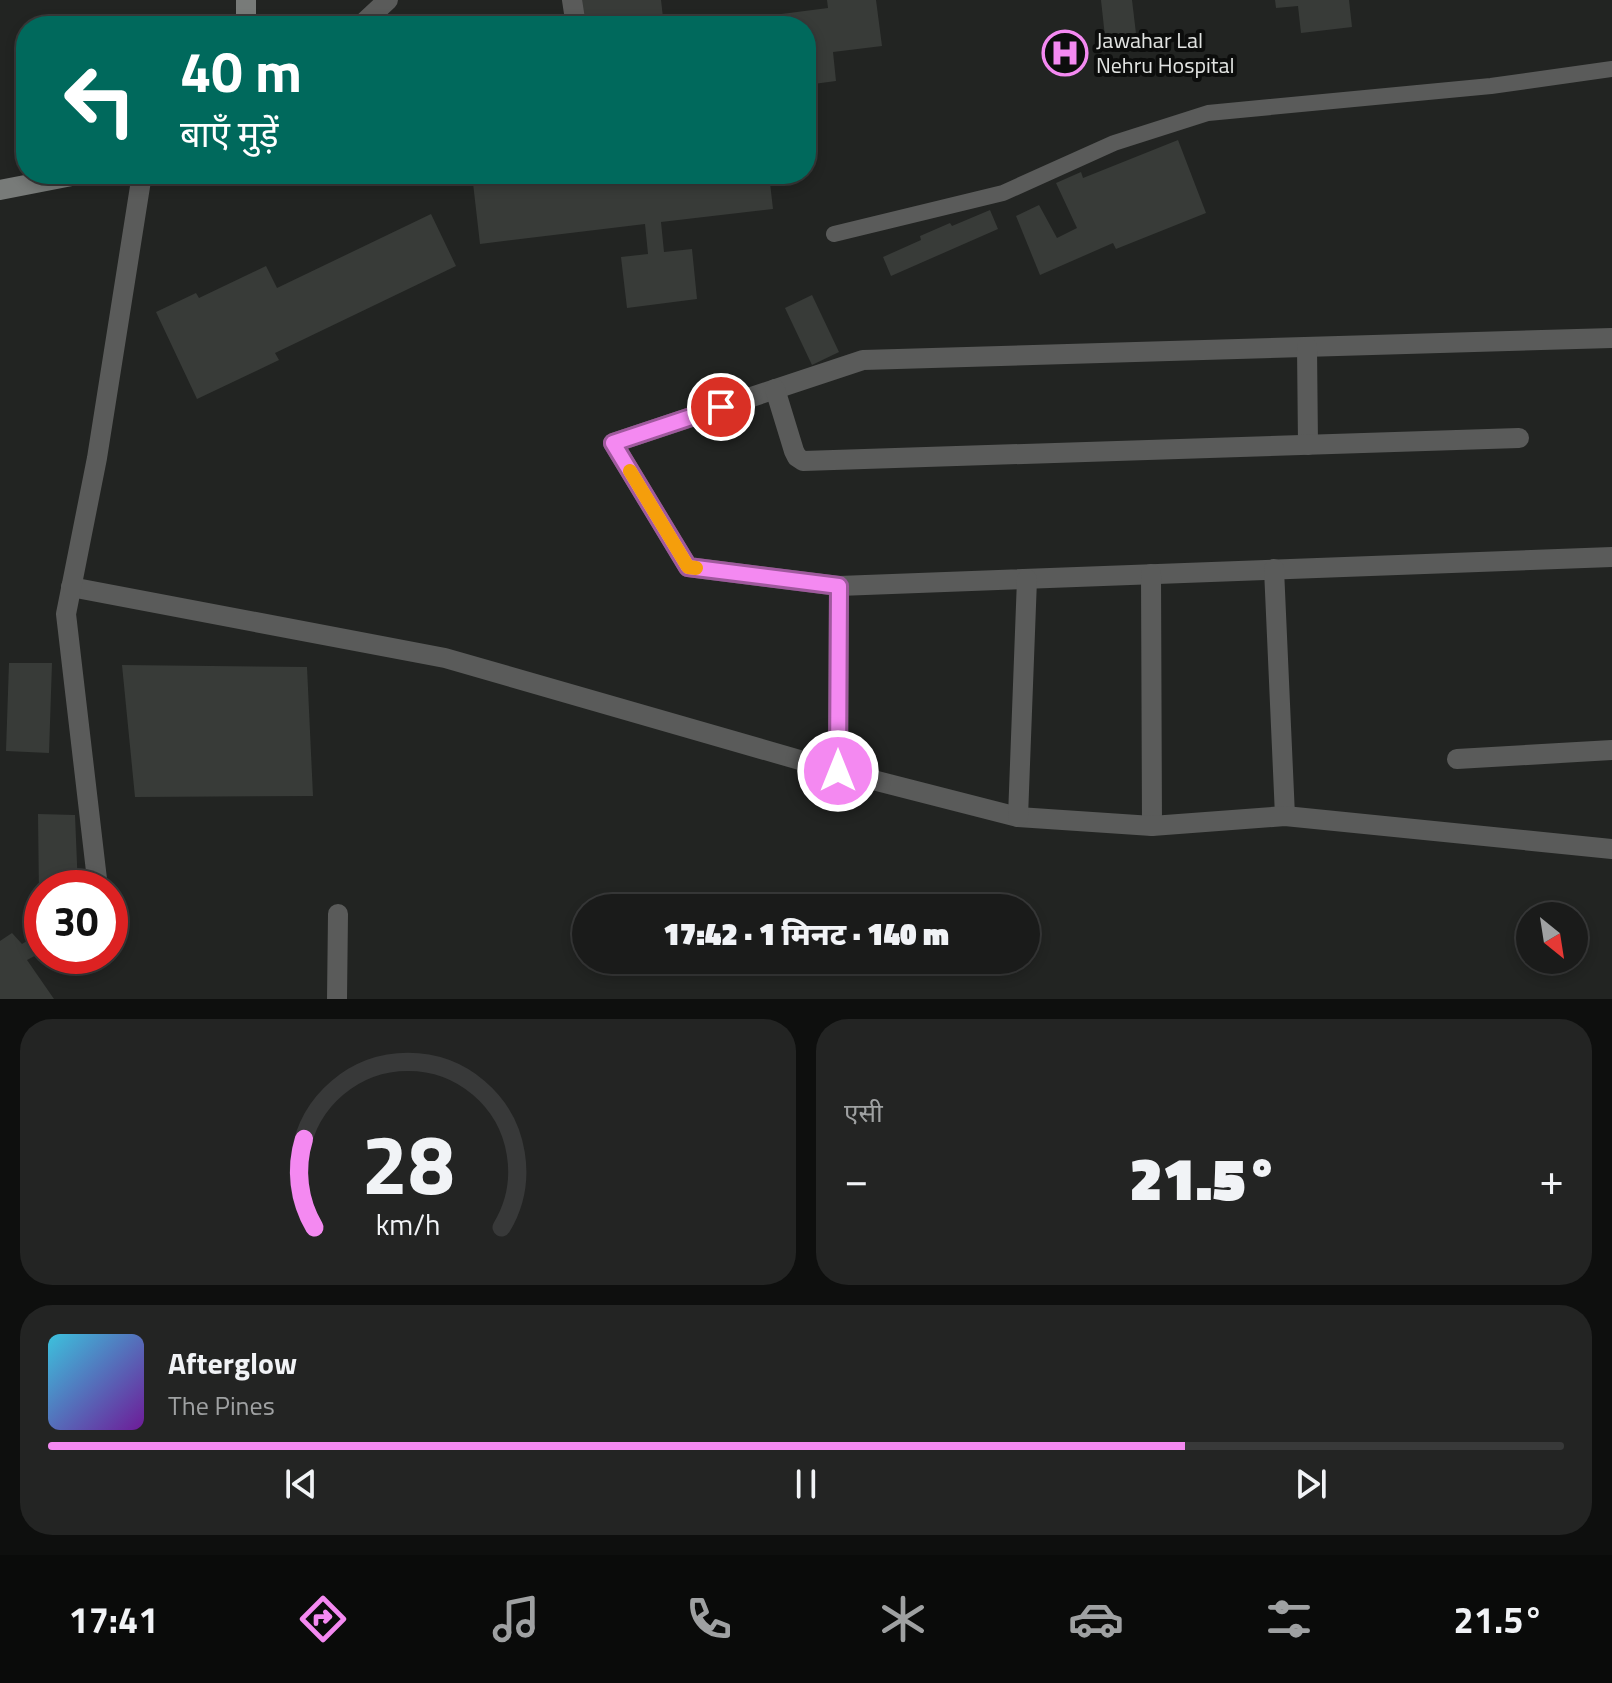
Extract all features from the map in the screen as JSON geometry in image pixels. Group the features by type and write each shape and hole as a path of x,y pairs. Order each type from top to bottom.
{"street":[{"path":"371,16 388,0"},
{"path":"0,190 31,184"},
{"path":"96,870 66,614 97,458 140,184"},
{"path":"1612,338 863,360 613,443 688,567 839,586 1612,557"},
{"path":"1307,347 1308,445"},
{"path":"775,389 794,451 803,461 1519,438"},
{"path":"1274,569 1285,816"},
{"path":"1151,574 1152,826"},
{"path":"1018,817 1027,579"},
{"path":"838,771 839,586"},
{"path":"71,587 445,658 838,771 1018,817 1152,826 1285,816 1612,849"},
{"path":"1457,759 1612,750"},
{"path":"337,999 338,914"}],"lane":[{"path":"834,234 1003,193 1114,143 1208,113 1491,86 1612,69"}],"building":[{"path":"580,0 661,0 663,16 582,16"},
{"path":"827,0 876,0 882,46 833,52 836,81 816,84 816,16 767,16 828,8"},
{"path":"1101,0 1132,0 1137,42 1106,46"},
{"path":"1275,0 1349,0 1352,27 1301,33 1298,6 1276,8"},
{"path":"1178,140 1206,213 1116,249 1113,243 1040,275 1016,216 1039,205 1057,238 1077,228 1056,183 1081,172 1083,178"},
{"path":"473,184 770,184 773,209 661,222 664,252 692,249 697,299 627,308 621,257 648,254 645,224 480,244"},
{"path":"990,210 998,229 891,276 883,257 921,240 920,236"},
{"path":"431,214 456,266 275,353 279,360 197,399 156,312 196,293 199,298 266,266 277,288"},
{"path":"812,295 839,352 812,365 785,308"},
{"path":"9,663 52,663 49,753 6,751"},
{"path":"122,665 307,667 313,796 135,797"},
{"path":"38,814 75,815 77,870 39,870"},
{"path":"12,933 22,944 24,974 37,974 54,999 0,999 0,941"}],"slow traffic":[{"path":"630,471 688,567 696,568"}],"place":[{"name":"Jawahar Lal Nehru Hospital","path":"1065,53"}],"route":[{"path":"721,407 613,443 688,567 839,586 838,771"}]}
